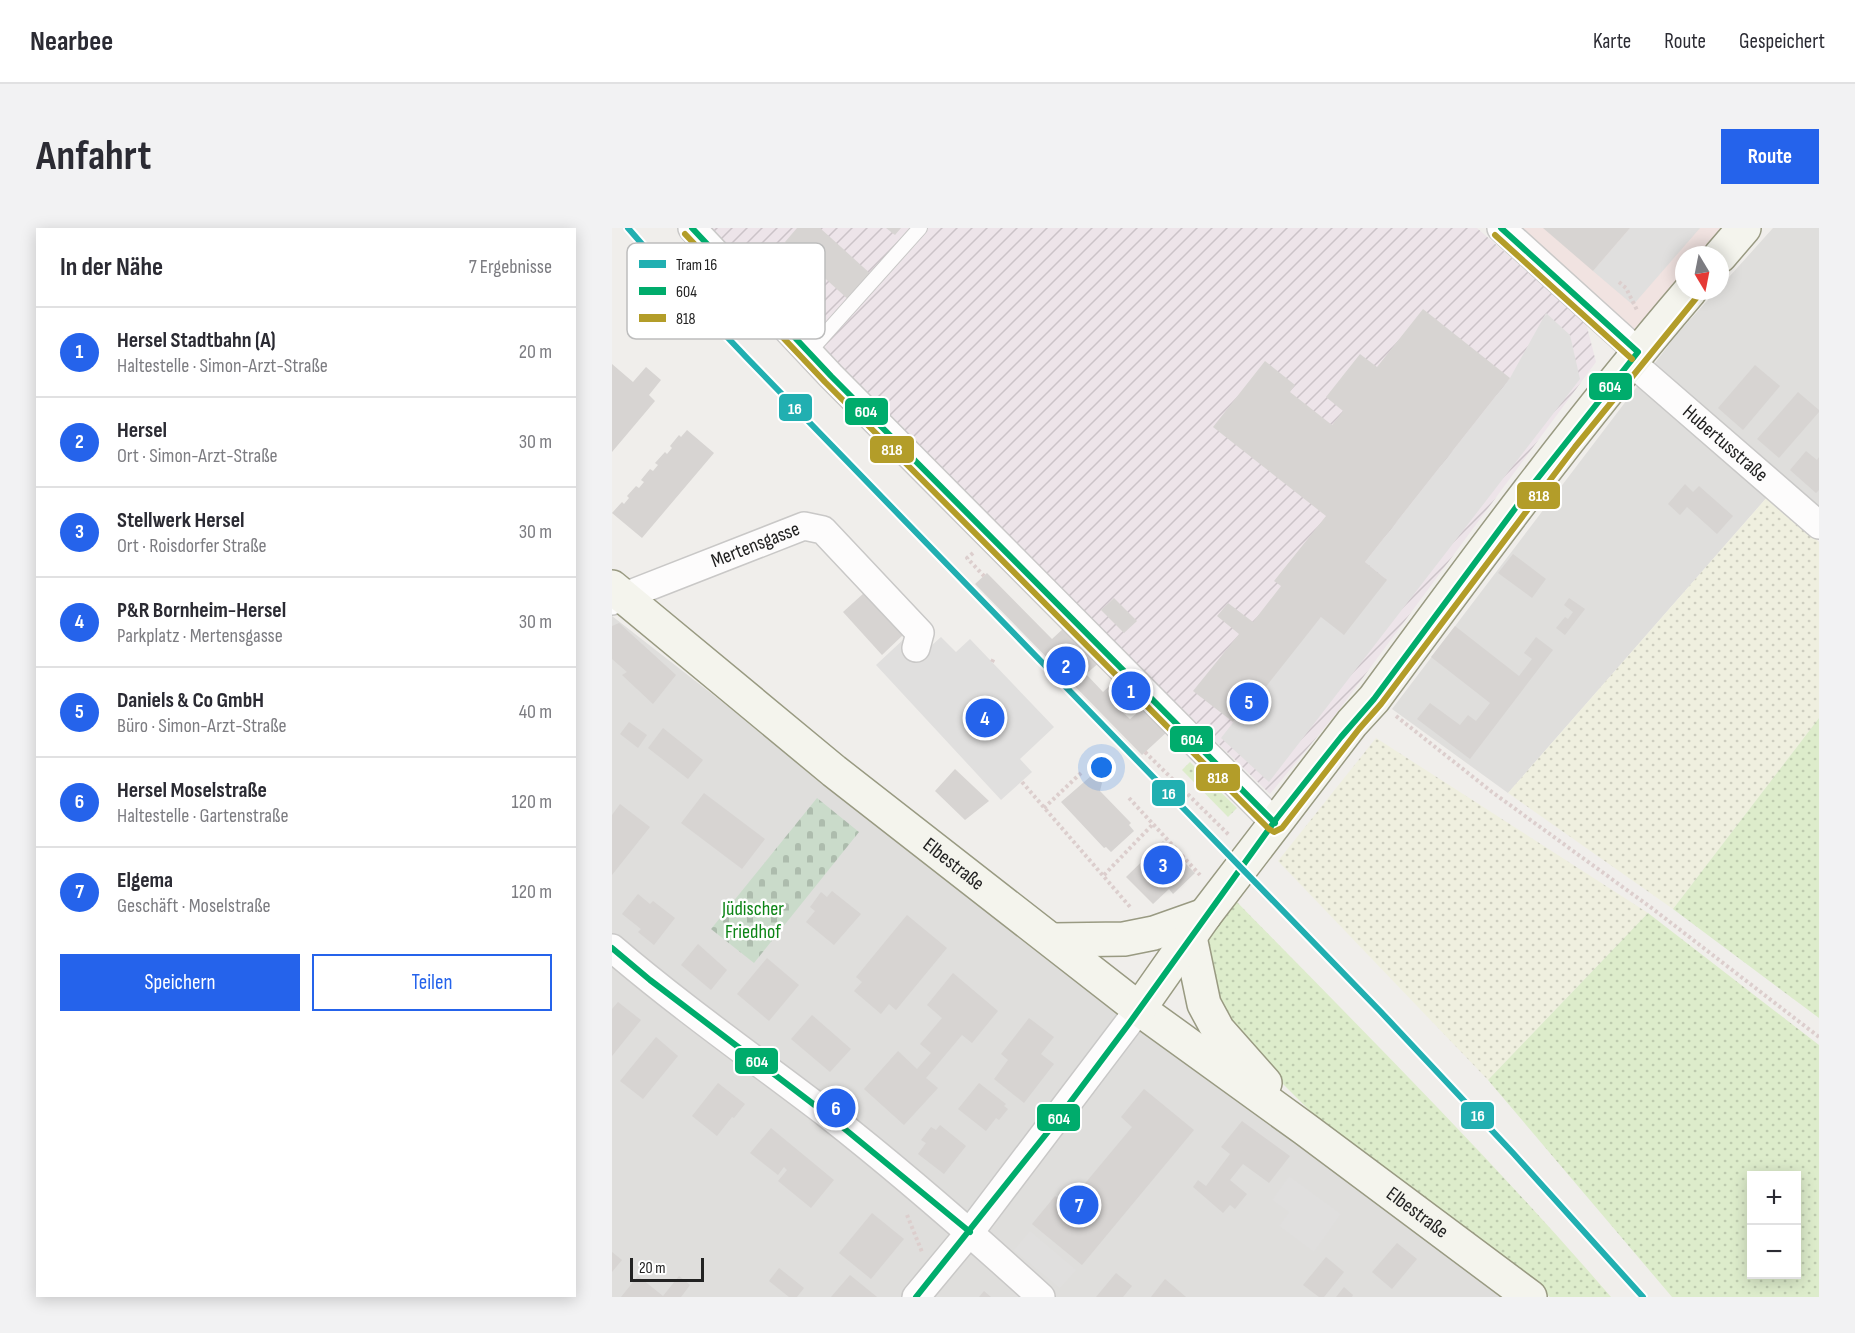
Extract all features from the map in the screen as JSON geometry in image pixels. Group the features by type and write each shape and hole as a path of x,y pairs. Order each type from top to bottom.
{"main road":[{"path":"1729,246 1744,228"},
{"path":"1139,1009 1275,823 1352,723 1374,699 1534,483 1634,356 1682,300"},
{"name":"Elbestraße","path":"616,595 834,771 1139,1009 1305,1129 1530,1297"},
{"path":"1053,940 1124,939 1198,926"},
{"name":"Elbestraße","path":"1198,926 1204,1004 1218,1030 1305,1129"}],"street":[{"path":"692,228 706,243"},
{"name":"Hubertusstraße","path":"1502,228 1634,356 1819,525"},
{"path":"797,339 1275,823"},
{"name":"Mertensgasse","path":"616,595 804,526 823,530 920,633 916,648"},
{"path":"612,948 650,980 829,1116 970,1232 1041,1297"},
{"path":"916,1297 970,1232 1139,1009"}],"lane":[{"path":"825,334 920,228"},
{"path":"809,352 821,339"}],"path":[{"path":"1619,282 1626,288 1640,316"},
{"path":"1374,699 1492,792 1653,909 1819,1037"},
{"path":"1144,752 1232,839"},
{"path":"1044,808 1081,773"},
{"path":"1022,782 1134,911"},
{"path":"1129,798 1203,878"},
{"path":"1104,875 1154,824"},
{"path":"911,1183 906,1210 922,1254 937,1272"}],"shaded area":[{"path":"712,228 1477,228 1586,323 1596,362 1339,710 1270,794 918,451 815,339 825,339 825,243 726,243"},
{"path":"1515,228 1723,228 1707,246 1675,246 1675,282 1630,334"},
{"path":"1630,228 1700,228 1684,246 1675,246 1675,257 1633,305 1593,271"},
{"path":"1773,228 1819,228 1819,534 1769,495 1508,793 1392,709 1677,334 1708,300 1729,300 1729,277"},
{"path":"1546,313 1570,335 1580,379 1269,782 1221,738 1321,617 1387,580 1365,562 1510,378"},
{"path":"612,616 1093,991 1504,1297 612,1297"},
{"path":"906,637 922,654 941,637 956,652 970,639 1054,727 1020,759 1032,772 1001,800 876,665"},
{"path":"1289,1176 1341,1214 1314,1252 1279,1226 1289,1212 1272,1200"},
{"path":"1030,1231 1076,1270 1060,1288 1014,1250"}],"green space":[{"path":"1769,495 1819,542 1819,718 1673,909 1508,793"},
{"path":"1819,718 1819,1018 1673,909"},
{"path":"1376,738 1648,913 1488,1080 1278,861"},
{"path":"1190,762 1237,808 1228,817 1182,770"},
{"name":"Jüdischer Friedhof","path":"817,798 859,832 754,963 711,929"},
{"path":"1234,899 1473,1145 1611,1297 1550,1297 1336,1137 1224,1025 1206,963 1209,938"},
{"path":"1648,913 1819,1045 1819,1297 1672,1297 1488,1080"}],"building":[{"path":"797,228 820,228 873,276 850,301 825,278 825,243 785,242"},
{"path":"886,228 901,228 895,235"},
{"path":"1543,228 1630,228 1593,271"},
{"path":"1423,309 1510,378 1365,562 1387,580 1344,635 1321,617 1261,693 1249,702 1233,722 1193,691 1239,634 1217,616 1228,603 1253,622 1281,586 1274,581 1326,516 1213,427 1265,361 1295,385 1290,392 1332,425 1343,411 1326,397 1360,354 1377,367"},
{"path":"612,364 633,382 646,367 661,380 649,395 655,401 612,452"},
{"path":"1755,365 1780,386 1743,430 1718,408"},
{"path":"1798,392 1819,412 1779,458 1757,439"},
{"path":"687,430 714,453 642,538 612,513 622,502 624,504 629,498 627,496 636,486 639,488 644,482 641,480 650,469 653,471 658,465 655,463 665,452 667,454 679,435 681,437"},
{"path":"1806,451 1817,460 1819,457 1819,490 1816,493 1790,470"},
{"path":"1685,484 1693,492 1699,486 1733,516 1717,534 1687,507 1680,515 1668,504"},
{"path":"1513,554 1546,579 1532,598 1498,573"},
{"path":"987,573 1052,639 1065,627 1100,662 1086,674 1103,692 1117,679 1133,695 1118,708 1130,719 1144,707 1168,731 1142,755 975,584"},
{"path":"864,593 903,635 882,655 843,612"},
{"path":"1114,598 1137,621 1124,633 1101,610"},
{"path":"1569,598 1585,609 1565,635 1556,628 1565,617 1568,619 1573,612 1564,605"},
{"path":"619,623 676,675 653,704 622,675 627,672 612,659 612,626"},
{"path":"1455,626 1519,676 1532,659 1524,653 1536,637 1553,650 1470,759 1417,719 1430,703 1460,725 1468,715 1476,721 1490,703 1431,657"},
{"path":"629,722 647,735 638,748 620,734"},
{"path":"663,728 703,760 688,779 648,748"},
{"path":"955,769 989,801 965,820 935,791"},
{"path":"1091,776 1096,776 1102,783 1100,791 1131,823 1129,825 1134,831 1111,852 1106,847 1104,848 1061,802"},
{"path":"704,793 765,839 742,869 681,823"},
{"path":"620,804 650,827 612,875 612,815"},
{"path":"1163,841 1195,873 1173,894 1169,889 1153,904 1126,877"},
{"path":"832,891 861,914 834,945 806,922 815,911 810,907 821,892 827,897"},
{"path":"638,894 650,904 653,901 675,918 654,945 638,932 641,929 622,914"},
{"path":"907,915 947,948 896,1010 889,1004 881,1014 854,991 862,982 856,977"},
{"path":"698,944 727,970 711,990 681,965"},
{"path":"767,958 799,985 769,1021 737,994"},
{"path":"953,973 998,1011 972,1043 962,1035 926,1078 938,1088 904,1125 864,1089 898,1051 917,1069 931,1053 920,1044 942,1018 927,1005"},
{"path":"618,1002 641,1020 612,1056 612,1009"},
{"path":"812,1015 851,1049 830,1072 791,1039"},
{"path":"1029,1018 1054,1037 1041,1054 1054,1064 1024,1103 994,1079 1008,1060 1001,1054"},
{"path":"656,1037 678,1056 643,1099 620,1081"},
{"path":"718,1083 745,1104 717,1136 692,1116"},
{"path":"979,1083 1006,1104 1004,1106 1008,1109 999,1120 996,1118 986,1131 958,1109"},
{"path":"1144,1089 1194,1130 1082,1265 1032,1224 1055,1196 1067,1205 1132,1127 1121,1117"},
{"path":"1242,1121 1290,1156 1269,1183 1243,1164 1230,1180 1247,1194 1235,1209 1230,1205 1223,1213 1193,1187 1198,1180 1206,1186 1230,1154 1221,1147"},
{"path":"940,1125 966,1146 944,1174 918,1154 926,1143 921,1140 931,1127 936,1130"},
{"path":"771,1128 834,1180 811,1208 778,1181 787,1170 784,1167 778,1175 750,1153"},
{"path":"872,1213 904,1239 871,1279 839,1253"},
{"path":"1397,1243 1417,1259 1392,1289 1372,1272"},
{"path":"612,1252 622,1260 612,1272"},
{"path":"1326,1257 1344,1272 1324,1297 1319,1297 1303,1285"},
{"path":"779,1268 804,1288 797,1297 789,1297 769,1281"},
{"path":"1116,1273 1132,1286 1123,1297 1096,1297"},
{"path":"850,1275 877,1297 831,1297"},
{"path":"638,1276 663,1296 679,1276 690,1285 681,1297 621,1297"},
{"path":"1165,1279 1186,1297 1151,1297"},
{"path":"1344,1287 1353,1295 1352,1297 1336,1297"},
{"path":"984,1291 991,1297 979,1297"}],"tram line":[{"name":"16","path":"628,228 641,243"},
{"name":"16","path":"729,339 1380,1011 1643,1297"}],"transit line":[{"name":"604","path":"692,228 706,243"},
{"name":"604","path":"916,1297 1051,1128 1277,818 1374,699 1534,483 1638,352 1501,228"},
{"name":"818","path":"685,234 694,243"},
{"name":"818","path":"1495,235 1632,359"},
{"name":"818","path":"784,339 1274,832 1282,828 1381,704 1575,447 1695,300"},
{"name":"604","path":"796,339 1275,823"},
{"name":"604","path":"612,948 650,980 829,1116 970,1232"}],"place":[{"name":"Hersel","path":"1066,666"},
{"name":"Hersel Stadtbahn (A)","path":"1131,691"},
{"name":"Daniels & Co GmbH","path":"1249,702"},
{"name":"P&R Bornheim-Hersel","path":"985,718"},
{"name":"Stellwerk Hersel","path":"1163,865"},
{"name":"Hersel Moselstraße","path":"836,1108"},
{"name":"Elgema","path":"1079,1205"}]}
